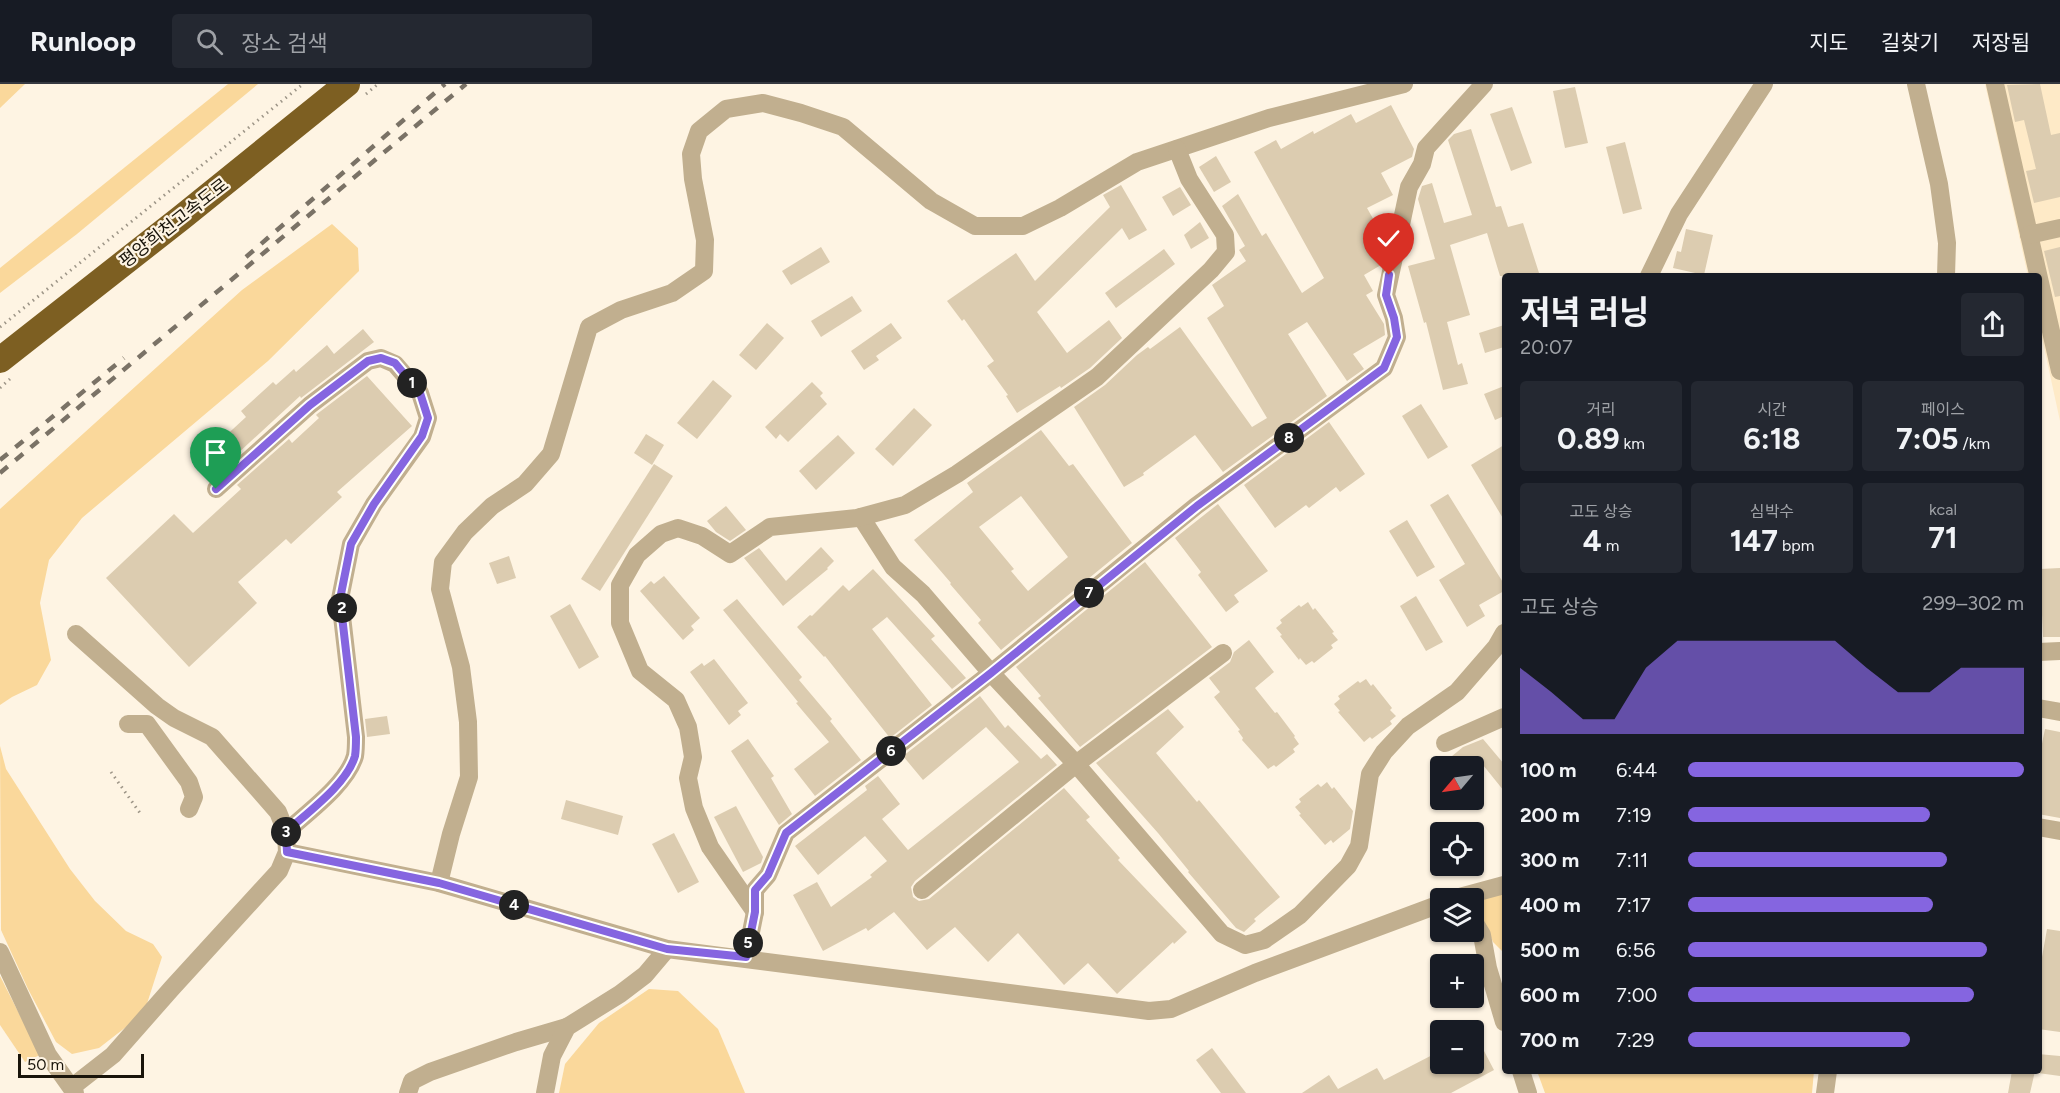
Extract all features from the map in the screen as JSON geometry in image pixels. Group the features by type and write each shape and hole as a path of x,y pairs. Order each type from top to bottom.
{"highway":[{"name":"평양희천고속도로","path":"0,344 319,84"},
{"name":"평양희천고속도로","path":"0,360 347,84"}],"street":[{"path":"439,883 469,777 468,722 461,667 440,589 443,562 465,532 492,506 525,484 551,454 589,327 621,310 672,293 704,271 705,240 693,179 691,154 699,131 726,109 763,103 801,112 843,127 931,201 975,225 1023,226 1060,208 1137,162 1269,118 1404,84"},
{"path":"746,957 755,912 755,890 768,875 786,833 991,673 1197,506 1384,368 1397,337 1394,318 1386,295 1409,187 1422,164 1426,148 1484,84"},
{"path":"1650,273 1679,214 1764,84"},
{"path":"1916,84 1939,184 1947,243 1946,273"},
{"path":"1995,84 2030,235 2053,307 2060,371"},
{"path":"755,912 710,848 693,808 688,778 693,758 688,727 676,700 640,671 620,623 620,585 636,555 661,534 678,528 702,536 730,554 770,527 861,517 905,505 948,479 1097,377 1211,270 1226,252 1225,235 1190,178 1177,149"},
{"path":"2030,235 2060,228"},
{"path":"216,489 310,405 368,361 381,358 395,363 420,393 428,418 422,436 374,504 351,544 340,599 356,737 355,755 349,769 333,790 286,832"},
{"path":"861,517 893,567 923,594 991,673 1076,764 1222,934 1245,945 1264,940 1300,915 1348,866 1359,846 1370,774 1384,752 1408,726 1457,692 1496,647 1502,636"},
{"path":"0,952 48,1055 74,1090 113,1055 279,871 287,852 286,832 278,812 212,737 157,706 76,633"},
{"path":"2042,652 2060,651"},
{"path":"922,890 1076,764 1223,653"},
{"path":"2042,709 2060,712"},
{"path":"1445,743 1502,718"},
{"path":"128,724 147,724 177,719"},
{"path":"147,724 189,782 194,797 189,809"},
{"path":"2042,828 2060,831"},
{"path":"287,852 439,883 667,949 746,957 1149,1011 1171,1009 1255,973 1430,908"},
{"path":"1484,890 1502,886"},
{"path":"1483,942 1488,968 1502,1015"},
{"path":"408,1093 412,1082 430,1072 567,1027 620,994 645,975 667,949"},
{"path":"545,1093 552,1056 567,1027"},
{"path":"1522,1074 1528,1093"},
{"path":"1825,1093 1828,1074"}],"path":[{"path":"0,327 303,84"},
{"path":"111,772 140,813"}],"shaded area":[{"path":"0,84 25,84 0,108"},
{"path":"228,84 258,84 77,234 0,293 0,268"},
{"path":"1985,84 2060,84 2060,421 2042,338 2042,273 2027,273"},
{"path":"332,224 358,248 359,271 268,361 82,518 49,560 40,603 51,660 37,685 0,705 0,509 242,290"},
{"path":"0,746 6,769 70,869 95,901 126,931 153,944 162,957 144,1013 99,1048 72,1054 56,1042 1,930"},
{"path":"1502,892 1502,951 1493,942 1484,922 1484,898"},
{"path":"0,976 40,1055 25,1062 0,1025"},
{"path":"649,989 678,991 718,1029 745,1093 559,1093 565,1064 599,1023"},
{"path":"1538,1074 1814,1074 1812,1093 1545,1093"}],"building":[{"path":"2040,84 2051,135 2060,133 2060,197 2034,203 2026,171 2036,169 2024,120 2015,122 2007,85"},
{"path":"1575,87 1588,143 1565,148 1553,91"},
{"path":"1391,105 1414,149 1412,157 1381,173 1393,195 1367,208 1384,238 1378,241 1384,251 1381,265 1364,275 1373,291 1366,295 1384,324 1385,335 1353,354 1364,369 1347,381 1307,322 1288,334 1327,396 1223,472 1195,435 1143,473 1144,475 1124,487 1074,407 1105,385 1137,355 1148,347 1150,349 1180,327 1252,427 1267,418 1207,318 1224,306 1212,285 1246,261 1239,250 1245,246 1222,206 1238,194 1262,236 1266,233 1302,293 1324,278 1254,152 1276,140 1281,149 1351,114 1356,123"},
{"path":"1512,107 1532,163 1511,171 1490,114"},
{"path":"1471,129 1496,207 1501,206 1508,227 1523,223 1539,273 1502,273 1500,276 1487,233 1450,245 1470,315 1447,322 1458,365 1462,363 1468,384 1443,390 1426,322 1424,323 1408,266 1435,259 1418,199 1422,186 1432,183 1444,223 1472,215 1448,140 1454,134"},
{"path":"1625,142 1642,209 1623,214 1606,147"},
{"path":"1216,156 1231,182 1214,192 1199,167"},
{"path":"1121,185 1147,230 1129,240 1122,228 1037,312 1067,353 1109,320 1122,338 1090,368 1061,388 1060,386 1017,413 1006,396 1008,395 987,366 994,361 964,319 962,321 947,301 1016,253 1035,281 1110,207 1103,195"},
{"path":"1180,187 1191,205 1173,216 1162,197"},
{"path":"1200,222 1209,238 1191,249 1184,235"},
{"path":"1686,229 1713,235 1704,273 1673,268 1677,251 1681,252"},
{"path":"821,247 830,262 791,285 782,271"},
{"path":"2060,247 2060,296 2055,297 2044,251"},
{"path":"1164,249 1175,264 1116,308 1105,293"},
{"path":"852,296 862,311 821,337 811,321"},
{"path":"767,323 784,338 756,370 739,355"},
{"path":"891,323 902,338 876,356 879,360 864,370 851,351"},
{"path":"1502,326 1502,348 1485,353 1479,333"},
{"path":"363,329 374,342 301,398 300,396 222,468 207,453 246,417 241,411 273,382 276,385 294,369 296,372 327,345 334,354"},
{"path":"367,376 412,426 337,492 342,497 291,544 286,539 238,582 257,603 189,667 106,578 174,514 193,533 241,489 237,485 289,439 292,443 319,418 317,414"},
{"path":"713,380 732,396 697,439 677,423"},
{"path":"812,382 823,393 820,396 827,404 788,442 780,434 776,439 765,427"},
{"path":"1502,387 1502,417 1495,420 1484,394"},
{"path":"1421,404 1448,447 1428,459 1402,416"},
{"path":"914,408 932,425 893,466 875,449"},
{"path":"1329,422 1365,474 1340,492 1336,487 1309,508 1306,505 1275,528 1244,485"},
{"path":"1041,430 1069,466 1073,464 1132,543 1001,650 978,623 981,620 914,540 973,492 967,483","holes":["1021,496 1068,557 1028,591 1011,571 1014,569 979,527"]},
{"path":"646,434 664,445 652,465 634,453"},
{"path":"838,435 855,453 816,490 799,471"},
{"path":"1502,446 1502,517 1471,465"},
{"path":"654,464 673,476 600,591 581,579"},
{"path":"1448,494 1502,581 1502,592 1479,605 1485,616 1467,627 1439,580 1465,564 1430,505"},
{"path":"1218,504 1268,571 1234,595 1239,602 1226,612 1198,575 1201,572 1175,538"},
{"path":"726,506 746,530 730,541 716,532 707,521"},
{"path":"1407,520 1435,567 1417,577 1389,531"},
{"path":"821,547 834,561 828,569 783,606 744,558 759,548 786,581"},
{"path":"509,556 516,578 497,584 489,563"},
{"path":"1145,562 1212,647 1080,747 1038,698 1041,696 1016,667"},
{"path":"2060,568 2060,637 2043,637 2042,569"},
{"path":"873,569 935,636 931,639 966,678 952,689 887,617 872,629 932,705 890,738 825,656 797,627 810,615 812,616 843,585 849,591"},
{"path":"664,576 700,618 691,626 694,630 683,640 640,591 651,581 654,584"},
{"path":"1416,596 1443,642 1426,651 1400,606"},
{"path":"737,599 802,677 799,680 832,719 830,721 861,760 815,796 794,769 829,742 723,610"},
{"path":"1308,602 1334,632 1332,633 1338,640 1331,645 1333,648 1314,663 1312,661 1306,665 1300,658 1299,660 1276,628 1282,623 1280,620 1299,605 1301,607"},
{"path":"570,604 599,657 579,669 550,616"},
{"path":"1249,640 1274,672 1255,688 1275,713 1277,712 1299,744 1293,749 1295,752 1276,767 1274,765 1268,769 1242,740 1238,731 1240,730 1214,697 1220,692 1209,678 1230,662 1234,652"},
{"path":"714,659 748,703 738,711 741,715 729,725 690,672 702,663 704,666"},
{"path":"1366,679 1371,686 1373,684 1396,716 1390,721 1392,724 1372,739 1370,737 1364,742 1338,712 1340,711 1334,704 1340,699 1338,696 1358,681 1360,683"},
{"path":"980,696 1005,728 1008,725 1041,759 1047,754 1057,765 915,881 911,887 913,897 919,901 929,899 1064,788 1090,817 1086,820 1120,858 1118,860 1187,932 1117,994 1088,963 1064,985 1018,933 988,962 955,927 927,950 894,912 868,931 866,928 823,951 793,895 817,882 831,907 872,877 870,875 887,861 865,836 818,875 795,846 867,790 865,786 878,776 900,804 882,819 908,850 1019,762 986,727 923,780 903,756"},
{"path":"1168,709 1184,727 1156,753 1197,802 1199,800 1280,897 1254,919 1256,921 1244,932 1236,928 1158,833 1096,763"},
{"path":"387,716 390,734 367,737 365,719"},
{"path":"2045,729 2060,732 2060,818 2042,815 2042,744"},
{"path":"748,739 774,776 771,778 792,814 779,825 731,751"},
{"path":"1483,739 1502,762 1502,789 1484,766 1484,756 1452,756 1463,747"},
{"path":"1327,782 1332,789 1334,787 1353,811 1350,829 1333,843 1331,840 1325,845 1299,815 1301,814 1295,807 1301,802 1299,799 1318,784 1321,787"},
{"path":"566,800 623,816 618,835 561,819"},
{"path":"736,806 763,857 761,863 743,872 714,817"},
{"path":"674,833 699,882 678,893 652,844"},
{"path":"2047,929 2060,931 2060,1032 2042,1030 2042,957"},
{"path":"1212,1048 1246,1093 1221,1093 1196,1060"},
{"path":"1484,1051 1494,1070 1451,1093 1302,1093 1329,1075 1338,1089 1377,1068 1384,1080 1430,1056 1430,1074 1484,1074"},
{"path":"2042,1054 2060,1056 2060,1076 2042,1074"},
{"path":"2011,1074 2034,1074 2030,1093 2008,1093"}],"railway":[{"path":"246,257 445,84"},
{"path":"0,473 466,84"},
{"path":"0,460 124,358"}],"route":[{"path":"216,489 310,405 368,361 381,358 395,363 420,393 428,418 422,436 374,504 351,544 340,599 356,737 355,755 349,769 333,790 286,832 287,852 439,883 667,949 746,957 755,912 755,890 768,875 786,833 991,673 1197,506 1384,368 1397,337 1394,318 1386,295 1389,275"}]}
